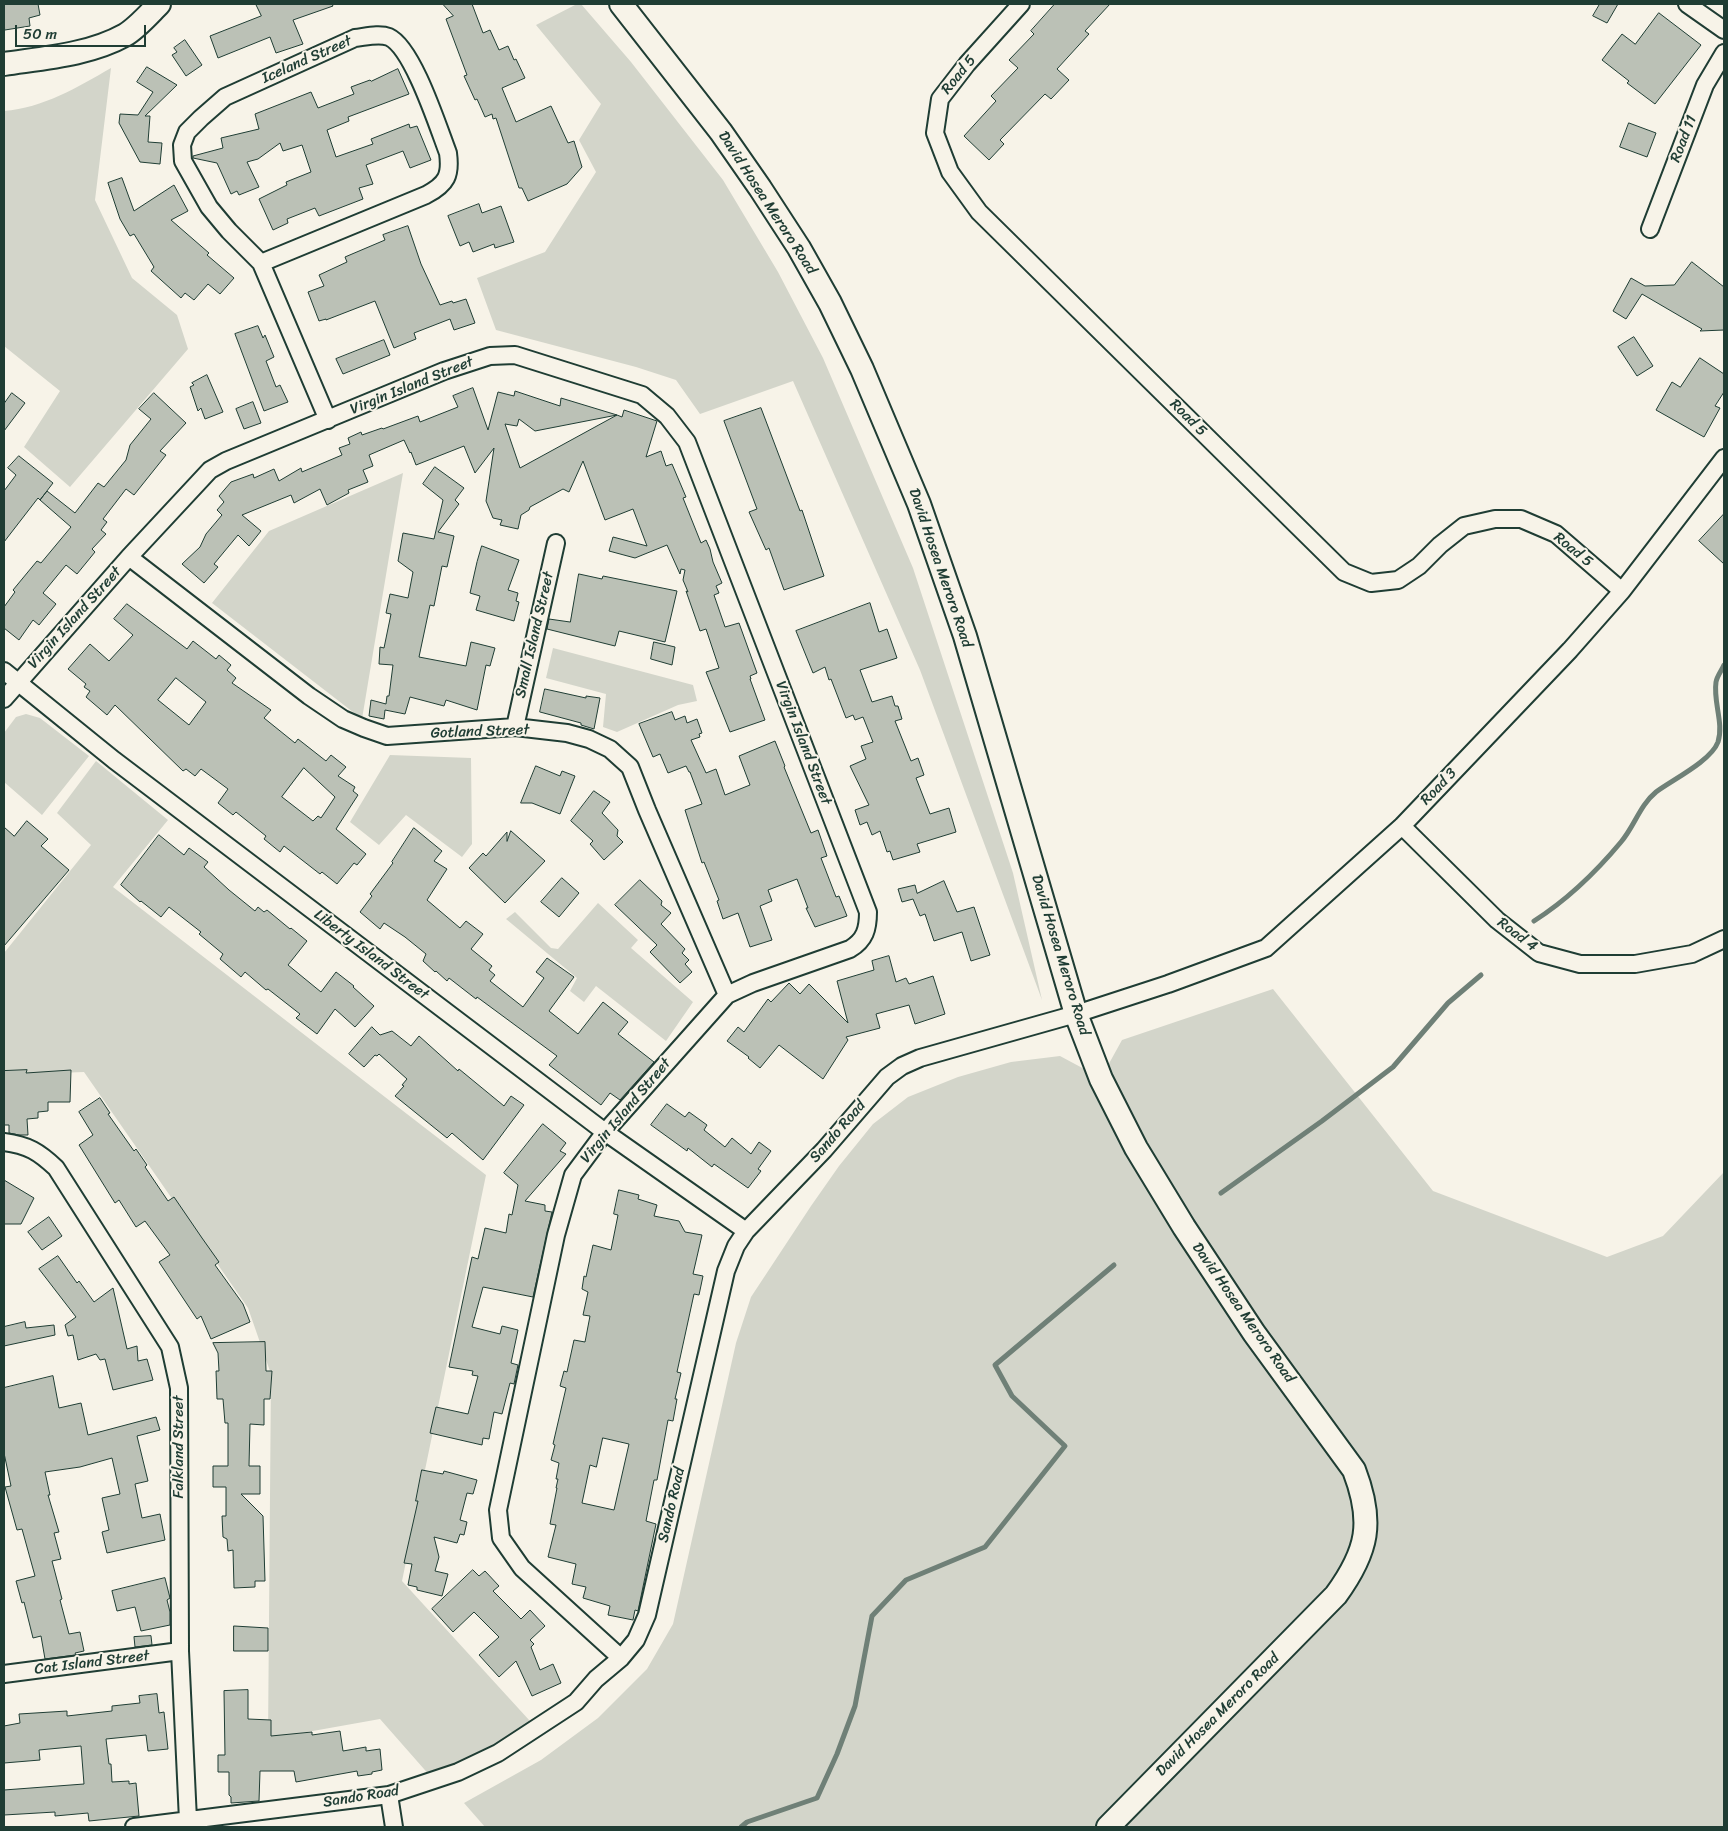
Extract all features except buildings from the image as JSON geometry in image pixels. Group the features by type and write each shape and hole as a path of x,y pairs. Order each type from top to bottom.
{"main road":[{"path":"4,64 96,47 126,35 159,4"},
{"name":"David Hosea Meroro Road","path":"621,4 721,132 799,248 830,303 862,369 919,504 966,636 1076,1014 1101,1079 1136,1148 1184,1227 1254,1333 1354,1470 1361,1489 1366,1531 1359,1557 1336,1595 1108,1827"}],"street":[{"name":"Road 5","path":"1021,4 940,99 935,133 950,172 979,212 1344,572 1371,584 1398,580 1419,566 1440,545 1464,526 1495,520 1521,520 1556,534 1622,591"},
{"path":"1687,4 1724,30"},
{"name":"Iceland Street","path":"261,263 426,195 441,185 449,176 448,153 413,64 402,49 389,38 375,36 354,38 225,97 187,132 182,145 183,161 209,207 229,231 261,263 328,420"},
{"name":"Road 11","path":"1650,229 1705,85 1724,53"},
{"name":"Virgin Island Street","path":"4,699 129,557 210,470 226,461 444,370 490,356 515,355 642,395 667,416 687,442 868,912 868,926 864,937 857,945 850,949 728,995 605,1132 573,1175 554,1244 498,1510 501,1538 522,1568 621,1658"},
{"name":"Road 3","path":"1076,1014 1168,984 1266,948 1402,826 1570,650 1622,591 1724,458"},
{"name":"Small Island Street","path":"515,727 556,543"},
{"name":"Gotland Street","path":"129,557 310,696 343,719 387,736 515,727 567,733 589,739 610,749 630,767 728,995"},
{"name":"Liberty Island Street","path":"4,671 114,760 605,1132 746,1230"},
{"name":"Road 4","path":"1402,826 1497,920 1539,953 1580,964 1635,964 1692,954 1724,939"},
{"name":"Sando Road","path":"134,1827 389,1796 458,1772 498,1752 576,1702 596,1679 621,1658 636,1640 648,1615 726,1271 736,1246 746,1230 824,1150 887,1077 902,1066 920,1058 1076,1014"},
{"name":"Falkland Street","path":"4,1142 29,1147 56,1168 170,1347 179,1388 180,1651 188,1820"},
{"name":"Cat Island Street","path":"5,1669 180,1651"},
{"path":"389,1796 394,1827"}],"shaded area":[{"path":"577,4 581,4 631,62 723,180 778,272 823,358 913,568 1013,873 1042,1000 920,670 793,381 700,414 676,380 636,367 496,330 477,278 545,252 596,172 579,140 601,104 536,25"},
{"path":"111,68 95,200 132,278 177,315 188,349 70,487 24,447 60,391 4,346 4,111 33,106 60,96"},
{"path":"403,473 362,719 212,603 269,531"},
{"path":"553,648 693,685 697,701 678,705 617,732 603,727 606,694 546,678"},
{"path":"26,714 40,718 89,756 42,815 4,782 4,733 16,717"},
{"path":"390,755 471,758 472,844 462,857 406,815 379,845 350,822"},
{"path":"96,761 168,820 113,887 486,1175 402,1581 540,1732 431,1777 380,1719 268,1739 271,1374 248,1308 84,1072 4,1075 4,953 91,845 57,813"},
{"path":"598,903 638,940 631,948 693,1002 666,1041 596,986 584,1002 570,991 577,978 506,919 515,912 551,948 558,949"},
{"path":"1273,989 1433,1191 1607,1257 1663,1236 1724,1172 1724,1827 485,1827 464,1803 541,1760 598,1718 647,1669 673,1624 736,1343 751,1297 839,1166 873,1124 908,1097 958,1077 1011,1062 1060,1056 1101,1078 1122,1040"}],"waterway":[{"path":"1534,921 1569,895 1601,864 1626,836 1650,797 1700,763 1714,749 1720,735 1715,690 1717,678 1724,665"},
{"path":"1221,1193 1322,1121 1393,1067 1448,1003 1481,975"},
{"path":"741,1827 747,1822 817,1798 837,1754 855,1706 872,1616 906,1580 985,1547 1065,1446 1012,1396 995,1365 1114,1265"}]}
